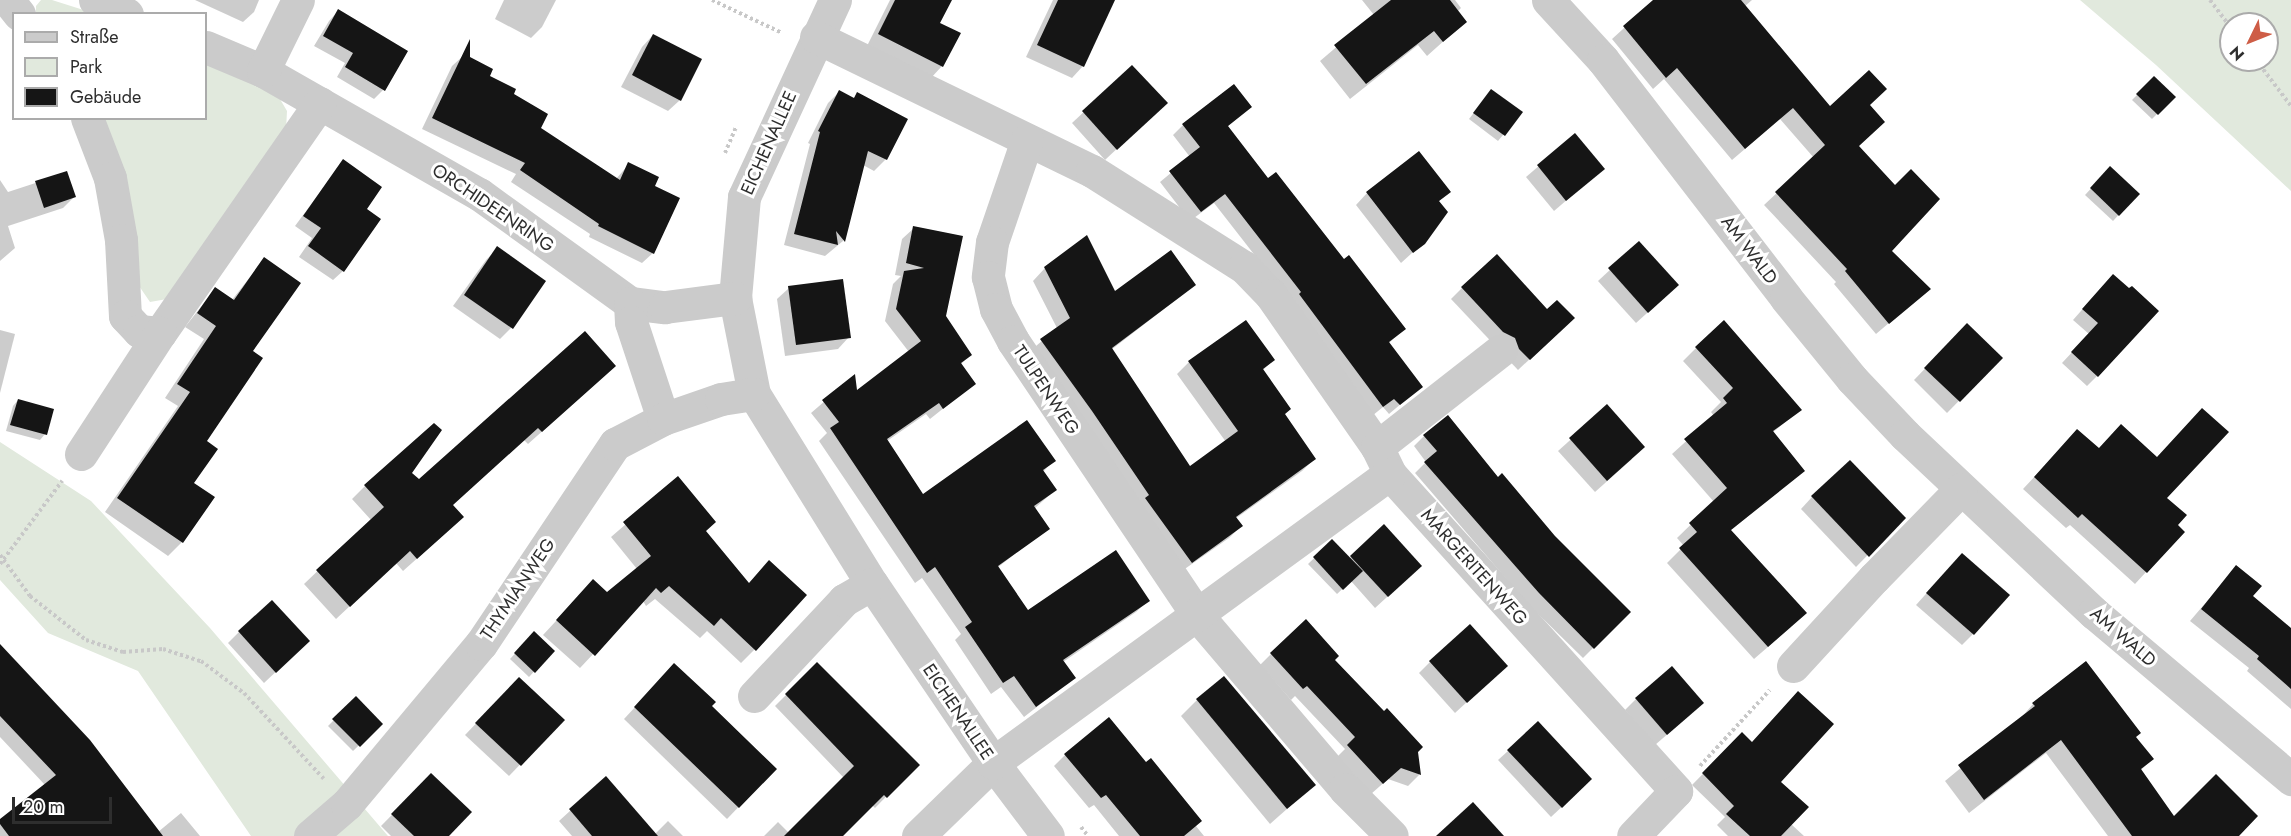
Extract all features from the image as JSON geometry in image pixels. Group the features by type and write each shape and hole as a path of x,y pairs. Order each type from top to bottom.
{"street":[{"path":"8,0 17,12"},
{"path":"95,0 122,12"},
{"path":"263,71 298,0"},
{"name":"EICHENALLEE","path":"835,0 744,198 735,298 754,393 872,584 993,763 1061,827"},
{"name":"AM WALD","path":"1548,0 1603,60 1786,298 1852,379 1905,435 2094,613 2291,779"},
{"path":"816,38 1092,171 1244,267 1271,295 1383,460"},
{"name":"ORCHIDEENRING","path":"207,47 263,71 479,194 630,303 665,307 735,298"},
{"path":"81,454 160,333 320,103"},
{"path":"88,120 110,178 121,240 125,316 139,331 160,333"},
{"name":"TULPENWEG","path":"1027,140 992,242 988,277 996,309 1013,341 1197,615"},
{"path":"630,303 631,322 663,420"},
{"path":"918,836 993,763 1197,615 1383,460 1501,350"},
{"name":"THYMIANWEG","path":"310,836 347,804 481,644 615,444 663,420 721,399 754,393"},
{"name":"MARGERITENWEG","path":"1383,460 1676,791"},
{"path":"1793,666 1874,578 1961,489"},
{"path":"754,696 844,600 872,584"},
{"path":"1197,615 1345,789 1392,836"},
{"path":"1633,836 1676,791"}],"path":[{"path":"712,0 780,33 816,38"},
{"path":"2265,72 2291,106"},
{"path":"2,563 81,454"},
{"path":"0,555 2,563 30,596 86,640 123,652 163,649 201,662 244,693 347,804"},
{"path":"1676,791 1793,666"},
{"path":"1061,827 1088,836"}],"green space":[{"path":"41,0 52,0 90,12 36,12 36,6"},
{"path":"2080,0 2291,0 2291,191 2156,65"},
{"path":"207,62 277,94 287,111 286,130 167,299 150,302 137,283 99,120 207,120"},
{"path":"0,442 91,501 210,628 388,836 251,836 138,671 48,633 0,580"}],"building":[{"path":"895,0 952,0 940,23 961,33 943,67 878,34"},
{"path":"1058,0 1115,0 1084,67 1037,45"},
{"path":"1391,0 1450,0 1467,22 1443,42 1434,31 1366,84 1334,45"},
{"path":"1653,0 1741,0 1830,106 1869,70 1887,89 1870,105 1885,122 1859,146 1895,185 1911,169 1940,199 1892,251 1931,289 1889,324 1845,271 1847,269 1775,192 1825,145 1793,108 1745,149 1677,68 1666,78 1623,26"},
{"path":"338,9 408,51 385,91 345,67 353,53 323,36"},
{"path":"653,34 702,59 681,101 632,75"},
{"path":"470,39 470,57 493,69 490,76 516,89 514,94 548,114 541,128 620,180 628,162 659,177 655,186 680,198 654,254 598,226 599,224 520,170 525,163 432,118"},
{"path":"1132,65 1168,103 1117,150 1082,111"},
{"path":"2154,76 2176,97 2158,115 2136,94"},
{"path":"1234,84 1252,107 1228,126 1268,178 1276,172 1344,259 1349,255 1406,329 1389,342 1423,387 1400,405 1394,399 1383,407 1299,294 1301,292 1225,194 1201,212 1169,171 1200,147 1182,124"},
{"path":"1491,89 1523,112 1505,136 1473,113"},
{"path":"839,90 854,98 857,92 908,119 887,160 868,151 845,242 836,231 838,245 794,234 820,132 818,131"},
{"path":"1575,133 1605,169 1566,201 1537,165"},
{"path":"1419,151 1451,192 1439,201 1448,212 1425,244 1413,253 1366,192"},
{"path":"343,159 382,187 367,209 381,219 344,272 308,246 321,228 303,216"},
{"path":"2110,166 2140,194 2119,216 2090,188"},
{"path":"67,171 76,197 44,208 35,181"},
{"path":"913,226 963,236 946,316 972,355 961,363 976,384 943,409 939,403 887,439 923,494 1027,420 1056,461 1043,470 1057,490 1034,506 1050,529 998,566 1028,610 1116,550 1150,601 1063,660 1076,678 1036,707 1014,676 1003,683 965,627 972,622 935,567 927,573 830,428 839,422 822,400 855,374 857,390 921,341 896,309 904,271 924,268 906,263"},
{"path":"1087,235 1115,291 1171,250 1196,285 1112,348 1190,466 1238,431 1188,361 1246,320 1275,360 1263,369 1291,409 1285,414 1316,459 1236,517 1243,526 1192,563 1145,498 1149,495 1092,411 1040,339 1070,318 1044,267"},
{"path":"1639,241 1679,285 1648,313 1608,268"},
{"path":"497,246 546,281 513,329 464,295"},
{"path":"1497,254 1547,309 1557,300 1575,318 1530,360 1519,349 1515,338 1503,332 1461,287"},
{"path":"264,257 301,283 253,351 263,358 207,441 218,449 194,483 215,497 183,543 117,498 190,392 177,384 216,326 197,313 215,287 234,300"},
{"path":"2113,274 2129,288 2132,286 2159,311 2098,377 2071,352 2098,323 2082,309"},
{"path":"843,279 851,338 796,345 788,286"},
{"path":"1724,320 1802,410 1773,431 1805,471 1731,530 1807,613 1768,647 1679,548 1697,532 1689,523 1727,488 1684,439 1727,403 1723,398 1733,388 1695,347"},
{"path":"1967,323 2003,358 1960,402 1924,368"},
{"path":"585,331 616,366 542,432 538,428 453,505 464,517 417,559 410,551 350,607 316,570 384,507 364,485 434,423 442,430 412,473 419,479"},
{"path":"18,399 54,409 47,435 10,425"},
{"path":"1607,404 1645,447 1607,481 1569,438"},
{"path":"2202,408 2229,432 2167,498 2187,515 2178,525 2185,532 2147,573 2082,514 2078,518 2034,477 2077,429 2099,448 2121,424 2157,457"},
{"path":"1448,415 1498,477 1502,473 1555,536 1631,612 1594,649 1539,593 1424,462 1437,451 1423,435"},
{"path":"1850,460 1906,518 1869,557 1811,496"},
{"path":"678,476 716,522 706,531 749,583 769,560 807,595 756,651 721,618 714,626 669,586 661,593 656,588 595,656 556,620 593,579 607,592 651,556 623,522"},
{"path":"1384,524 1422,566 1388,597 1350,556"},
{"path":"1332,539 1363,571 1343,590 1313,557"},
{"path":"1962,553 2010,595 1974,635 1926,593"},
{"path":"2236,565 2262,586 2253,596 2291,628 2291,689 2257,659 2259,656 2201,609"},
{"path":"272,600 310,641 276,673 238,631"},
{"path":"1306,619 1339,656 1335,660 1384,711 1387,708 1423,747 1418,752 1421,775 1401,768 1383,784 1347,745 1355,737 1307,686 1303,689 1270,653"},
{"path":"1470,624 1508,666 1467,703 1429,661"},
{"path":"534,631 555,651 535,673 514,653"},
{"path":"0,644 90,740 163,836 9,836 0,824 0,819 56,775 0,716"},
{"path":"2086,661 2141,733 2136,737 2154,759 2141,769 2174,816 2216,774 2258,816 2239,836 2132,836 2061,740 1984,800 1958,765 2035,706 2032,703"},
{"path":"817,662 920,765 887,798 884,795 843,836 784,836 854,766 785,694"},
{"path":"674,663 716,702 712,706 777,769 739,808 634,707"},
{"path":"1672,666 1704,703 1667,735 1635,698"},
{"path":"1224,676 1316,785 1287,809 1196,699"},
{"path":"519,677 565,720 521,766 475,723"},
{"path":"1798,691 1834,724 1781,782 1809,807 1781,836 1750,836 1726,814 1734,806 1702,773 1742,732 1752,742"},
{"path":"356,696 383,724 360,747 332,719"},
{"path":"1109,717 1146,762 1151,758 1202,821 1184,836 1140,836 1106,795 1101,798 1064,754"},
{"path":"1538,721 1592,779 1562,808 1507,750"},
{"path":"431,773 472,812 449,836 414,836 391,814"},
{"path":"606,776 658,836 592,836 569,809"},
{"path":"1473,802 1504,836 1436,836"}]}
